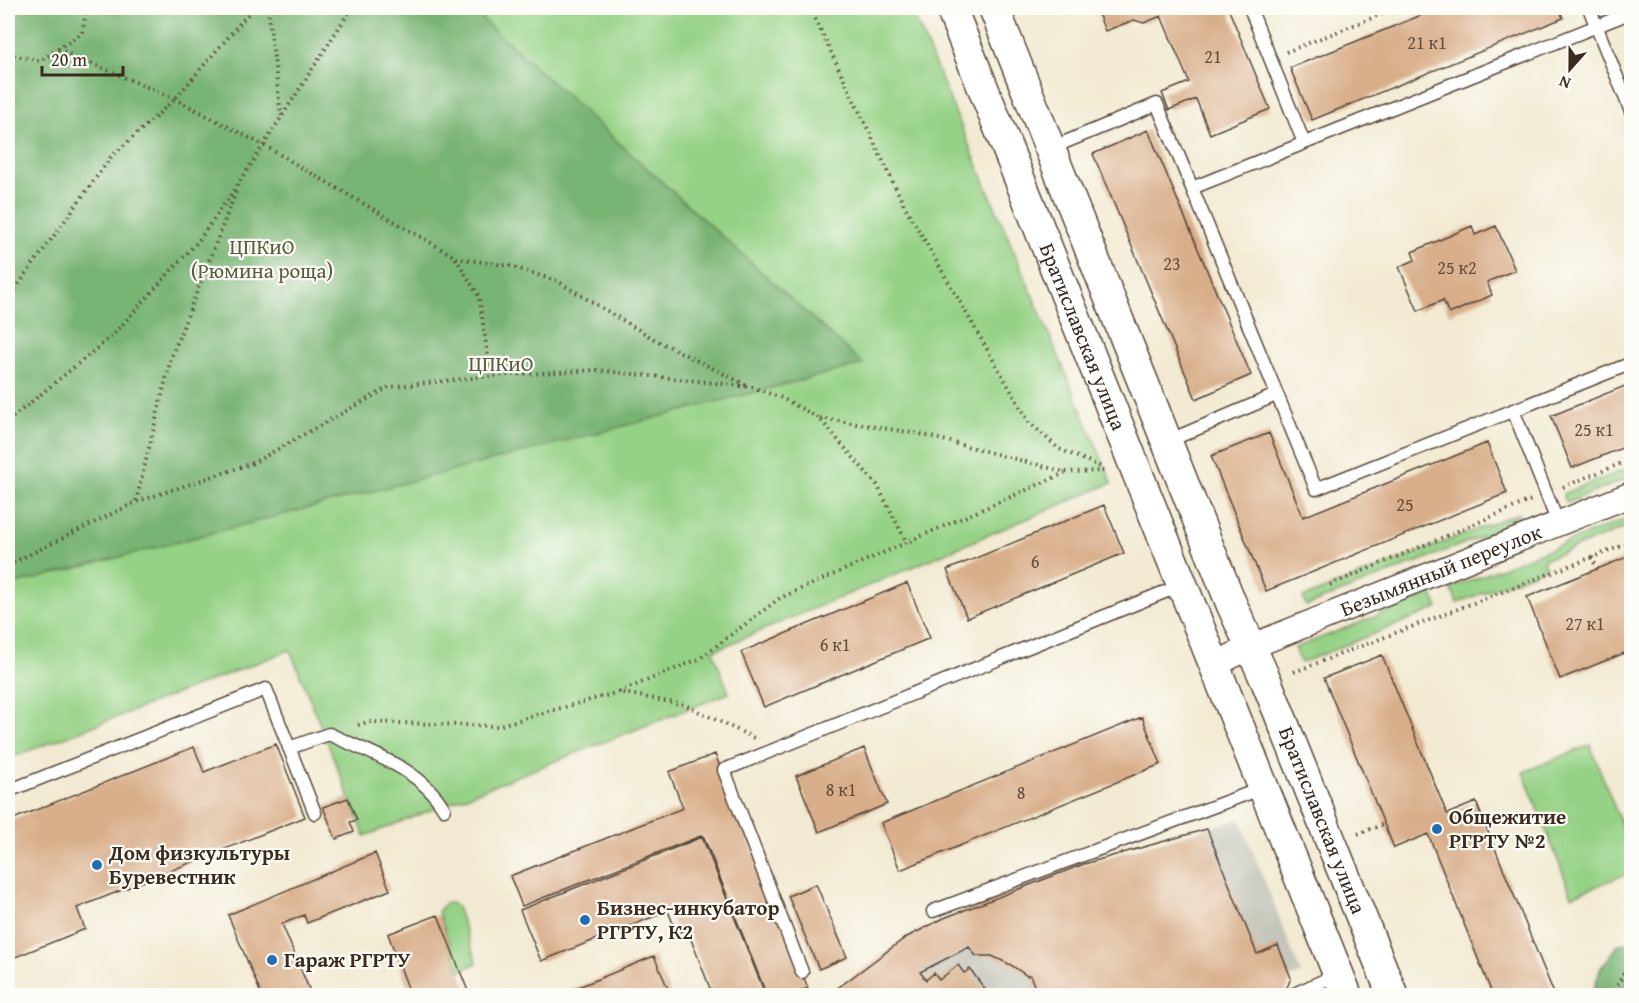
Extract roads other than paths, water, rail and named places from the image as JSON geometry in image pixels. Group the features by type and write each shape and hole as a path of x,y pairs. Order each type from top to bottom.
{"street":[{"name":"Братиславская улица","path":"951,8 1343,985"},
{"name":"Братиславская улица","path":"994,8 1250,647 1267,683 1394,996"},
{"name":"Безымянный переулок","path":"1250,647 1632,494"},
{"path":"1214,665 1250,647"}],"lane":[{"path":"1250,8 1304,143"},
{"path":"1589,8 1632,114"},
{"path":"1192,188 1632,12"},
{"path":"1050,148 1157,104 1316,489 1632,363"},
{"path":"1168,441 1276,395"},
{"path":"1513,410 1558,523"},
{"path":"802,972 724,770 1182,585"},
{"path":"8,791 266,689 315,813"},
{"path":"288,748 328,734 411,774 437,796 444,809"},
{"path":"933,911 1263,788"},
{"path":"1290,996 1343,985"}],"place":[{"name":"Общежитие РГРТУ №2","path":"1437,829"},
{"name":"Дом физкультуры Буревестник","path":"97,865"},
{"name":"Бизнес-инкубатор РГРТУ, К2","path":"585,920"},
{"name":"Гараж РГРТУ","path":"272,960"}],"park label":[{"name":"ЦПКиО (Рюмина роща)","path":"262,259"},
{"name":"ЦПКиО","path":"501,364"}]}
